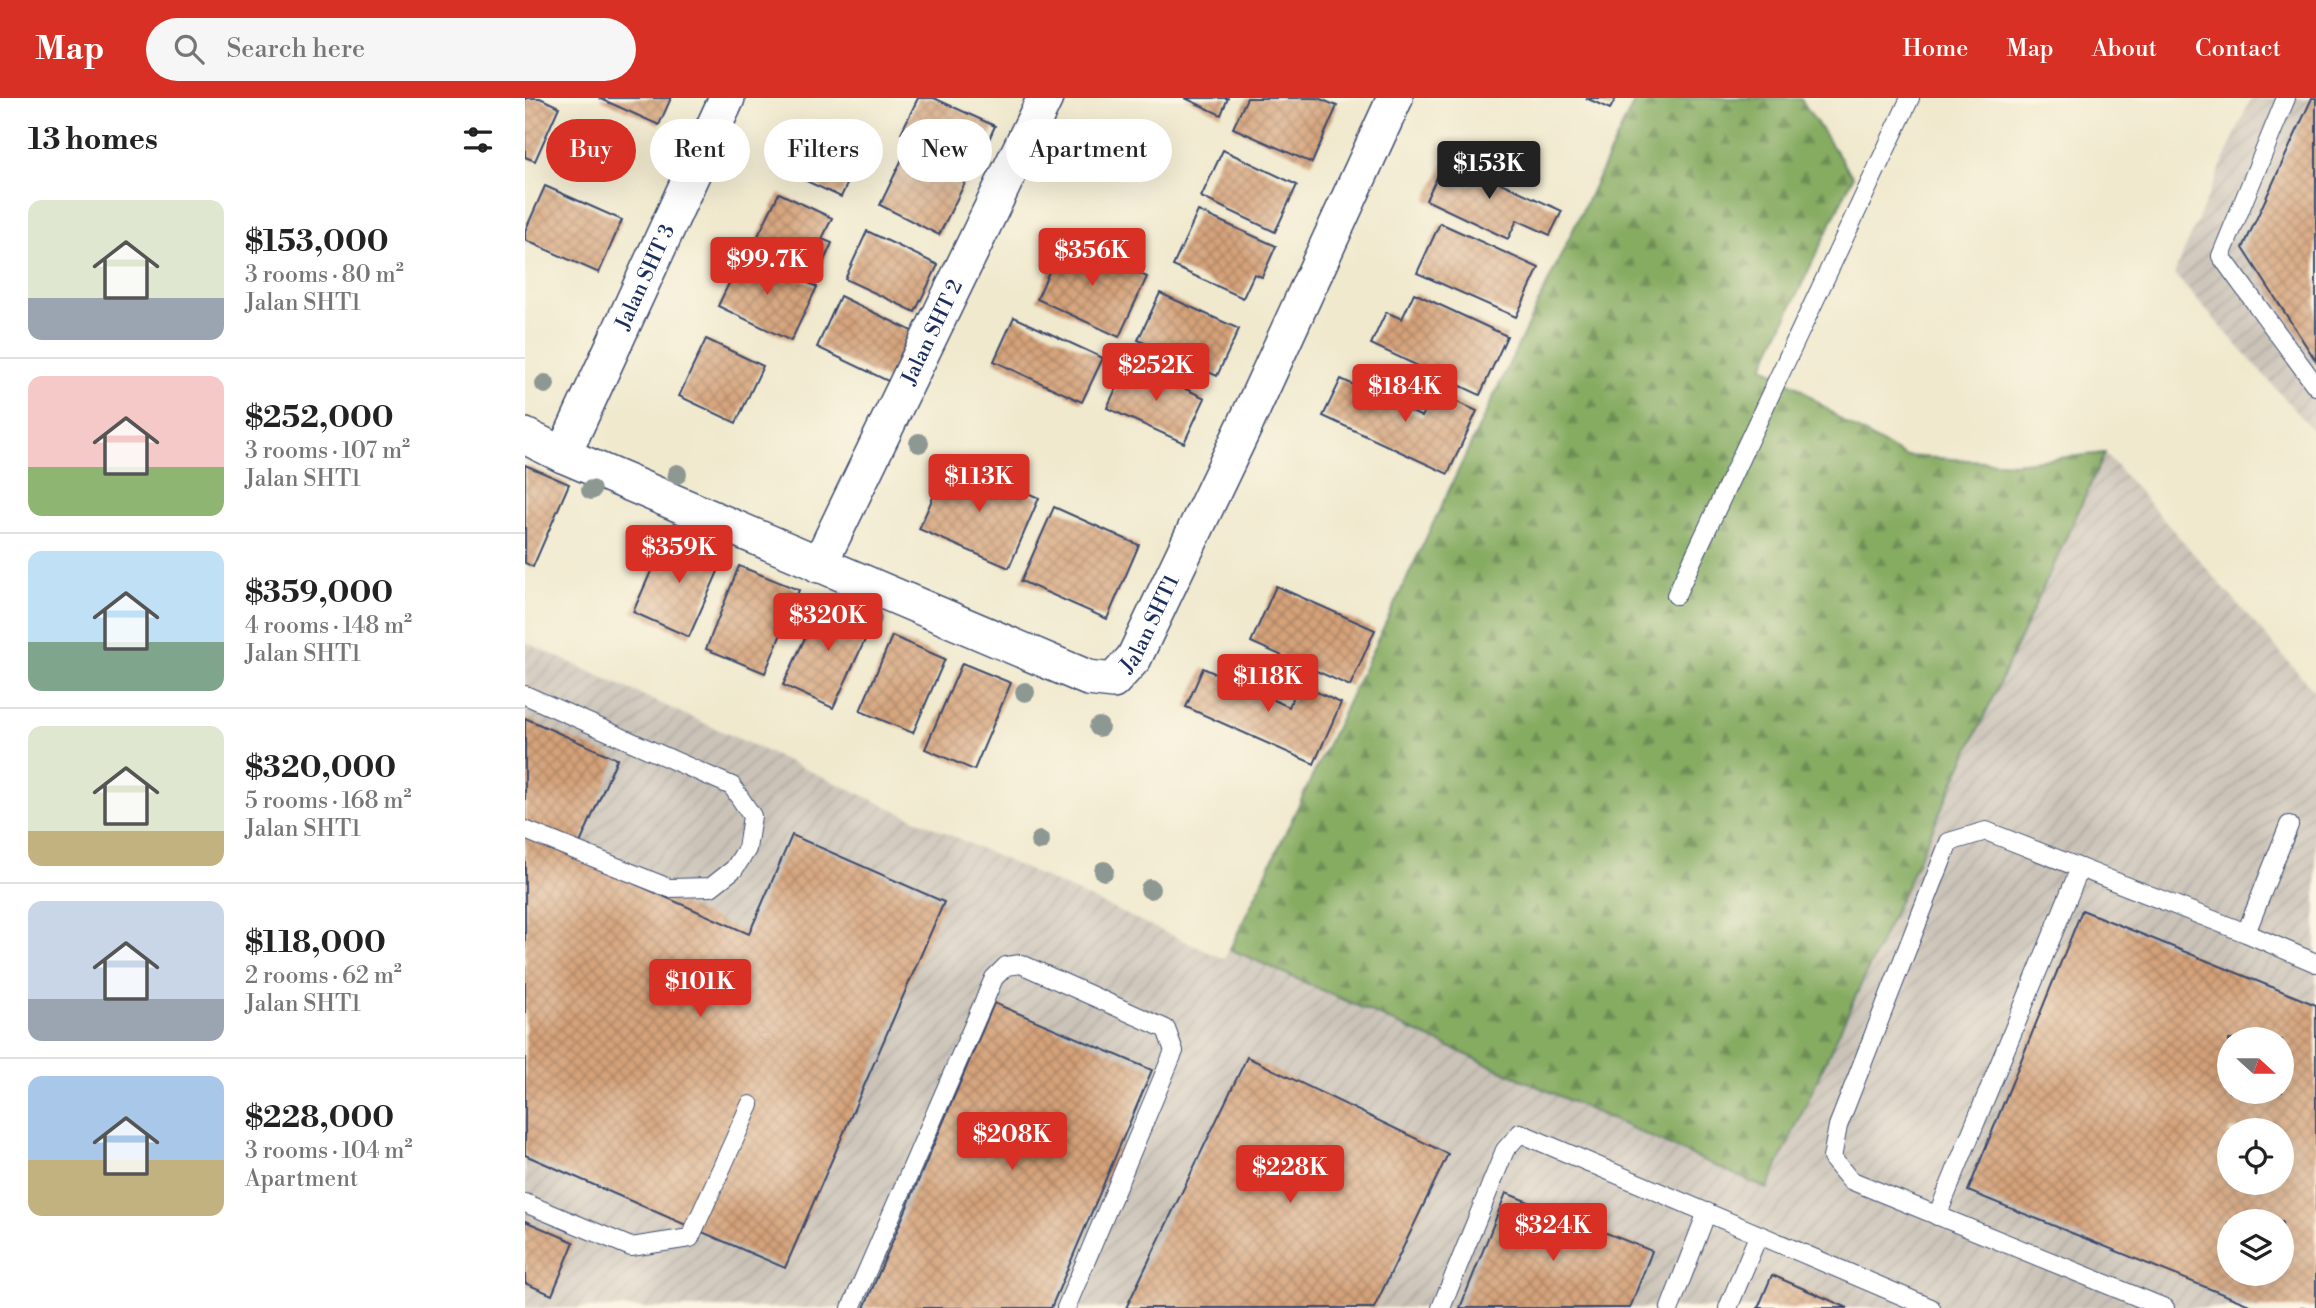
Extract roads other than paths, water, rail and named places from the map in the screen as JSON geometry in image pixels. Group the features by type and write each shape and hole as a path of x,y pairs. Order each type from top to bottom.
{"street":[{"name":"Jalan SHT 3","path":"563,455 727,98"},
{"name":"Jalan SHT 2","path":"819,565 1045,98"},
{"name":"Jalan SHT1","path":"525,436 563,455 1088,678 1113,681 1134,659 1395,98"}],"lane":[{"path":"1676,595 1910,98"},
{"path":"2286,98 2221,256 2316,386"},
{"path":"525,695 732,786 752,816 747,849 734,869 711,887 669,888 525,830"},
{"path":"2246,933 2288,825"},
{"path":"2165,1308 1850,1180 1832,1158 1838,1126 1949,842 1986,831 2316,963"},
{"path":"1937,1216 2080,868"},
{"path":"851,1308 994,978 1006,966 1021,964 1166,1029 1174,1051 1066,1308"},
{"path":"525,1203 631,1247 690,1238 750,1105"},
{"path":"1441,1308 1505,1150 1520,1133 1931,1308"},
{"path":"1670,1308 1707,1212"},
{"path":"1728,1308 1758,1236"}]}
